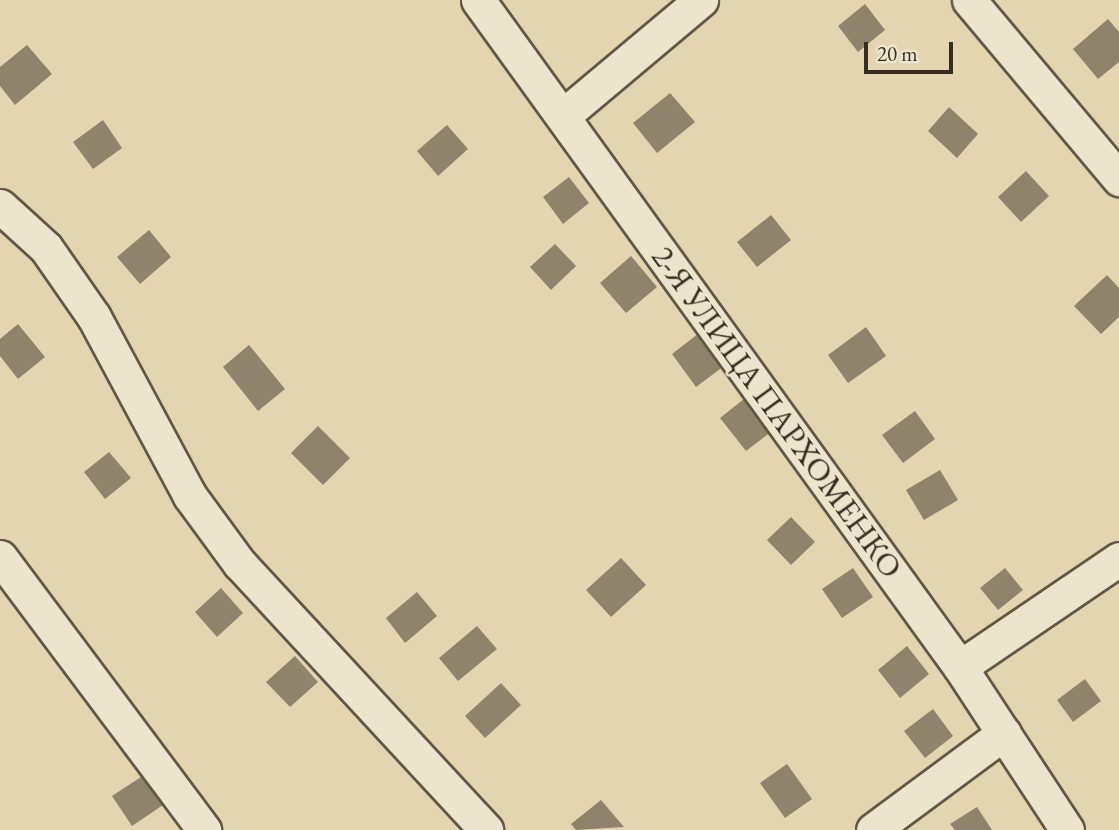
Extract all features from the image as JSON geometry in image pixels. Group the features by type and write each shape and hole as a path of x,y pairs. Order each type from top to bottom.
{"street":[{"name":"2-Я УЛИЦА ПАРХОМЕНКО","path":"478,0 564,115 960,667 1068,830"},
{"path":"564,115 701,0"},
{"path":"968,0 1119,179"},
{"path":"0,206 46,248 94,317 190,496 239,563 486,830"},
{"path":"0,557 204,830"},
{"path":"960,667 1119,559"},
{"path":"873,830 1004,733"}],"building":[{"path":"865,4 885,30 858,52 838,26"},
{"path":"1108,19 1119,32 1119,62 1098,79 1073,49"},
{"path":"27,45 52,74 15,105 0,86 0,67"},
{"path":"670,93 695,122 657,153 633,123"},
{"path":"949,107 978,134 957,158 928,131"},
{"path":"103,120 122,148 93,169 73,142"},
{"path":"447,125 468,149 438,176 417,151"},
{"path":"1026,171 1049,196 1021,222 998,197"},
{"path":"569,177 589,203 563,224 543,197"},
{"path":"771,215 791,240 757,267 737,242"},
{"path":"149,230 171,257 140,284 117,257"},
{"path":"555,244 576,266 551,290 530,267"},
{"path":"631,256 657,287 626,313 600,283"},
{"path":"1107,275 1119,288 1119,317 1101,334 1074,306"},
{"path":"18,324 45,357 18,379 0,356 0,339"},
{"path":"866,327 886,356 848,383 828,355"},
{"path":"703,330 728,363 696,387 672,354"},
{"path":"249,345 285,389 258,411 223,367"},
{"path":"749,395 775,429 746,451 720,418"},
{"path":"915,411 935,439 903,463 882,435"},
{"path":"318,426 350,458 323,485 291,453"},
{"path":"109,452 131,478 105,499 84,472"},
{"path":"940,470 958,500 924,520 906,490"},
{"path":"791,517 815,542 791,565 767,540"},
{"path":"621,558 646,585 611,617 586,590"},
{"path":"853,568 873,597 842,618 822,589"},
{"path":"1005,568 1023,590 998,610 980,588"},
{"path":"221,588 243,613 217,637 195,612"},
{"path":"417,592 437,616 405,643 386,618"},
{"path":"477,626 497,649 458,681 439,658"},
{"path":"907,646 929,674 900,698 878,670"},
{"path":"295,656 318,682 290,707 266,682"},
{"path":"1085,679 1101,701 1073,722 1057,700"},
{"path":"501,683 521,705 485,738 465,716"},
{"path":"933,709 953,736 925,758 904,731"},
{"path":"787,764 812,799 785,818 760,783"},
{"path":"144,775 163,805 132,826 112,796"},
{"path":"601,800 624,827 576,830 571,824"},
{"path":"977,807 992,830 955,830 950,824"}]}
